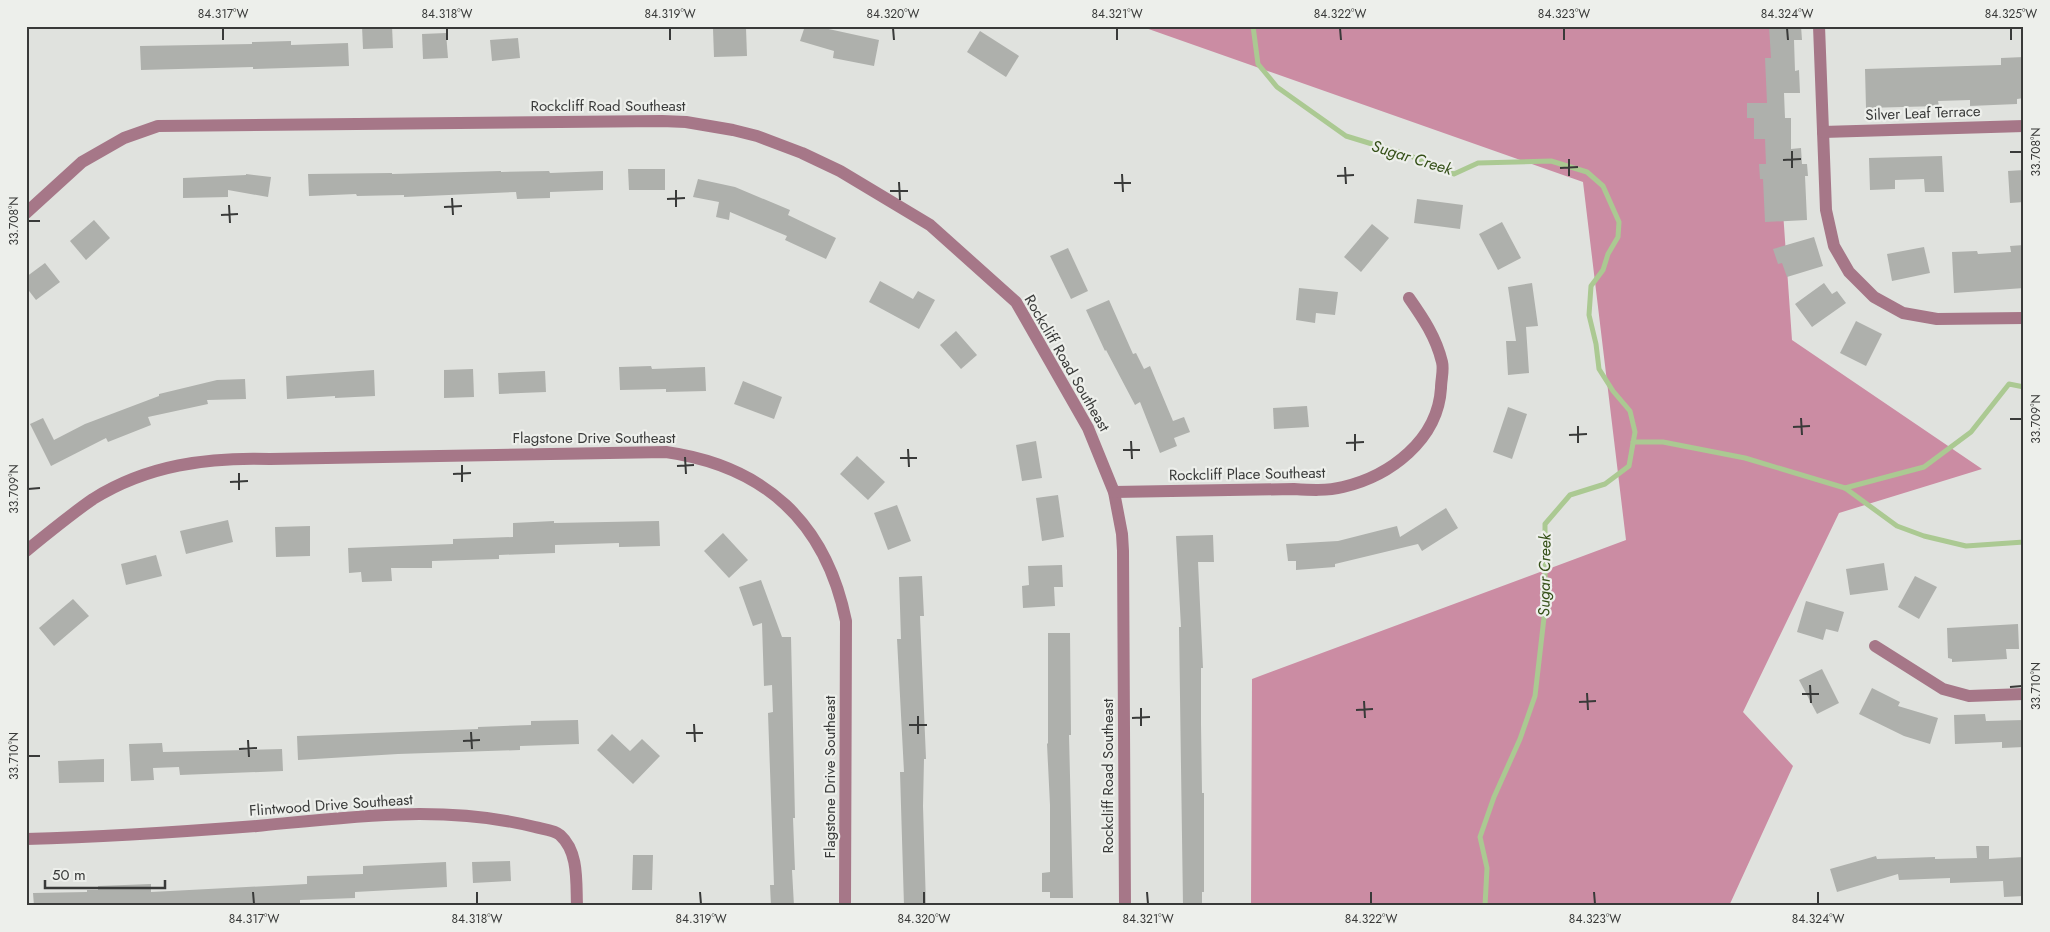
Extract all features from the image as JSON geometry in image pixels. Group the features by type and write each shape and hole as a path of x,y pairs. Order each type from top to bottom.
{"street":[{"path":"1819,26 1826,210 1834,246 1849,272 1874,297 1903,313 1937,319 2024,318"},
{"name":"Rockcliff Road Southeast","path":"26,213 82,162 124,138 158,126 662,120 734,130 802,152 842,172 930,224 1016,302 1088,428 1114,492 1122,534 1123,551 1125,906"},
{"name":"Silver Leaf Terrace","path":"1823,132 2024,126"},
{"name":"Rockcliff Place Southeast","path":"1114,492 1294,489 1318,491 1342,488 1386,470 1406,456 1429,429 1440,400 1442,363 1430,328 1409,298"},
{"name":"Flagstone Drive Southeast","path":"26,550 76,511 117,487 162,469 209,460 233,458 270,459 666,452 713,461 735,470 763,487 794,512 822,551 841,595 846,621 846,906"},
{"path":"1875,646 1943,689 1968,696 2024,694"},
{"name":"Flintwood Drive Southeast","path":"26,839 85,838 382,815 471,815 524,824 559,833 573,852 577,906"}],"shaded area":[{"path":"1140,26 1770,26 1792,340 1982,469 1839,513 1743,712 1793,766 1729,906 1251,906 1252,679 1626,540 1583,182"}],"building":[{"path":"362,26 392,26 393,48 363,49"},
{"path":"805,26 825,26 824,28 879,40 874,66 833,58 834,51 800,41"},
{"path":"1769,26 1801,26 1802,40 1794,40 1795,71 1799,70 1800,93 1784,93 1785,118 1791,118 1791,149 1801,148 1802,164 1807,164 1808,176 1805,176 1807,220 1765,222 1763,179 1760,179 1759,164 1766,164 1765,139 1754,139 1754,118 1747,118 1747,103 1767,103 1765,58 1771,58"},
{"path":"746,28 747,56 714,57 713,29"},
{"path":"980,31 1019,56 1006,77 967,52"},
{"path":"446,33 448,58 423,59 422,34"},
{"path":"518,38 520,58 492,61 490,40"},
{"path":"291,41 291,45 348,43 349,66 141,70 140,46 252,44 252,42"},
{"path":"2024,57 2024,98 2017,99 2017,104 1970,106 1970,100 1938,101 1939,106 1866,108 1865,69 2001,65 2001,58"},
{"path":"1942,156 1944,192 1925,192 1924,179 1895,180 1895,189 1870,190 1869,158"},
{"path":"628,169 665,169 665,190 629,190"},
{"path":"2024,170 2024,202 2010,203 2008,171"},
{"path":"549,171 550,173 603,171 603,190 550,192 550,198 517,199 516,192 404,197 404,195 357,196 356,194 309,196 308,174"},
{"path":"246,174 271,177 268,197 228,190 228,197 183,198 183,178"},
{"path":"698,179 735,187 790,210 788,215 836,238 826,259 785,240 787,236 730,212 729,220 716,217 719,202 693,197"},
{"path":"1417,199 1463,205 1460,229 1414,223"},
{"path":"94,220 110,238 86,260 70,241"},
{"path":"1502,222 1521,258 1498,270 1479,234"},
{"path":"1372,224 1389,238 1361,272 1344,257"},
{"path":"1814,237 1823,266 1787,277 1782,263 1778,264 1773,249"},
{"path":"2024,245 2024,288 1954,293 1952,252 1977,251 1978,254 2011,252 2010,246"},
{"path":"1924,247 1930,273 1892,281 1887,254"},
{"path":"1068,248 1088,291 1071,299 1050,256"},
{"path":"45,263 60,282 36,300 26,287 26,277"},
{"path":"880,281 913,299 918,291 935,300 919,329 869,302"},
{"path":"1532,283 1538,326 1526,327 1529,373 1508,375 1506,341 1516,341 1508,287"},
{"path":"1824,283 1832,294 1837,291 1846,303 1812,327 1795,304"},
{"path":"1299,288 1338,292 1335,315 1316,313 1315,323 1296,320"},
{"path":"1109,300 1133,354 1136,353 1144,369 1150,366 1173,421 1184,417 1190,432 1174,438 1177,446 1160,453 1140,402 1135,405 1105,351 1086,310"},
{"path":"1856,321 1882,334 1866,366 1840,353"},
{"path":"956,331 977,355 961,369 940,345"},
{"path":"651,366 652,369 705,367 706,391 666,392 666,389 620,390 619,367"},
{"path":"473,369 474,397 444,398 444,370"},
{"path":"374,370 375,396 287,399 286,376"},
{"path":"545,371 546,392 499,394 498,373"},
{"path":"245,379 246,399 207,400 208,404 148,417 151,425 108,442 106,438 51,466 30,424 43,418 54,440 85,424 159,396 159,394 217,380"},
{"path":"743,381 782,397 774,419 734,404"},
{"path":"1307,406 1309,427 1274,429 1273,408"},
{"path":"1508,407 1527,414 1512,459 1493,452"},
{"path":"1036,441 1042,478 1022,481 1016,445"},
{"path":"857,456 885,482 868,500 840,474"},
{"path":"1058,495 1064,537 1042,541 1036,498"},
{"path":"897,505 911,541 888,550 874,513"},
{"path":"1446,508 1458,528 1422,551 1418,544 1335,564 1335,567 1296,570 1296,561 1288,561 1286,544 1338,541 1397,526 1400,537"},
{"path":"228,520 233,542 186,554 180,531"},
{"path":"554,521 554,523 659,521 660,546 619,547 619,543 555,545 555,553 499,555 499,559 432,561 432,568 391,568 392,581 362,582 361,572 349,573 348,548 453,544 453,539 513,537 513,523"},
{"path":"310,526 310,556 276,557 275,527"},
{"path":"723,533 748,560 729,578 704,551"},
{"path":"1213,535 1214,562 1198,562 1203,668 1201,668 1201,724 1202,793 1204,793 1204,892 1202,892 1202,906 1183,906 1179,627 1181,627 1176,536"},
{"path":"156,555 162,576 126,585 121,564"},
{"path":"1884,563 1888,590 1850,595 1846,569"},
{"path":"1062,565 1063,587 1054,587 1055,606 1023,608 1022,586 1029,585 1028,566"},
{"path":"922,576 924,616 920,616 926,759 924,759 923,806 926,906 904,906 900,772 904,772 897,639 901,639 899,577"},
{"path":"1915,576 1937,587 1919,619 1898,607"},
{"path":"761,580 782,637 791,637 795,818 793,818 795,870 792,870 794,906 771,906 770,885 774,885 768,713 773,712 772,685 764,686 762,623 753,626 739,587"},
{"path":"73,599 89,616 54,646 39,628"},
{"path":"1806,601 1844,612 1838,632 1826,629 1823,640 1797,632"},
{"path":"2018,624 2019,649 2006,649 2007,659 1952,662 1952,659 1948,658 1947,628"},
{"path":"1048,633 1070,633 1071,735 1069,735 1073,898 1050,898 1050,892 1042,892 1042,873 1050,872 1050,805 1047,744"},
{"path":"1822,669 1839,703 1817,714 1799,680"},
{"path":"1872,688 1900,702 1898,706 1938,718 1930,744 1904,736 1859,714"},
{"path":"1985,714 1986,721 2024,720 2024,747 2002,748 2002,742 1955,744 1954,715"},
{"path":"578,720 579,744 520,746 520,750 298,760 297,736 478,729 478,727 531,725 531,721"},
{"path":"612,734 630,751 642,739 660,756 633,784 597,750"},
{"path":"162,743 163,752 282,749 283,771 180,775 179,767 153,768 154,780 131,781 129,744"},
{"path":"104,759 104,782 59,783 58,761"},
{"path":"1976,846 1989,846 1989,859 2024,857 2024,896 2004,897 2003,881 1950,883 1950,878 1899,880 1898,874 1837,892 1830,869 1876,856 1877,859 1977,858"},
{"path":"633,855 653,855 652,890 632,890"},
{"path":"510,861 511,881 473,883 472,862"},
{"path":"446,862 447,887 355,892 355,898 300,900 300,906 34,906 33,893 87,892 87,890 98,890 98,886 151,884 151,892 307,884 307,876 363,874 363,866"}],"waterway":[{"name":"Sugar Creek","path":"1253,26 1258,64 1277,87 1346,136 1408,155 1454,174 1478,163 1551,161 1587,172 1603,186 1619,222 1618,237 1608,254 1603,270 1591,286 1589,315 1596,344 1599,369 1613,391 1630,411 1635,432 1629,466 1605,484 1570,495 1545,524 1545,609 1535,696 1520,739 1494,797 1480,837 1487,868 1485,906"},
{"path":"1845,488 1924,467 1971,432 2009,384 2024,387"},
{"path":"1633,442 1663,442 1745,458 1845,488 1897,526 1924,536 1966,546 2024,542"}]}
